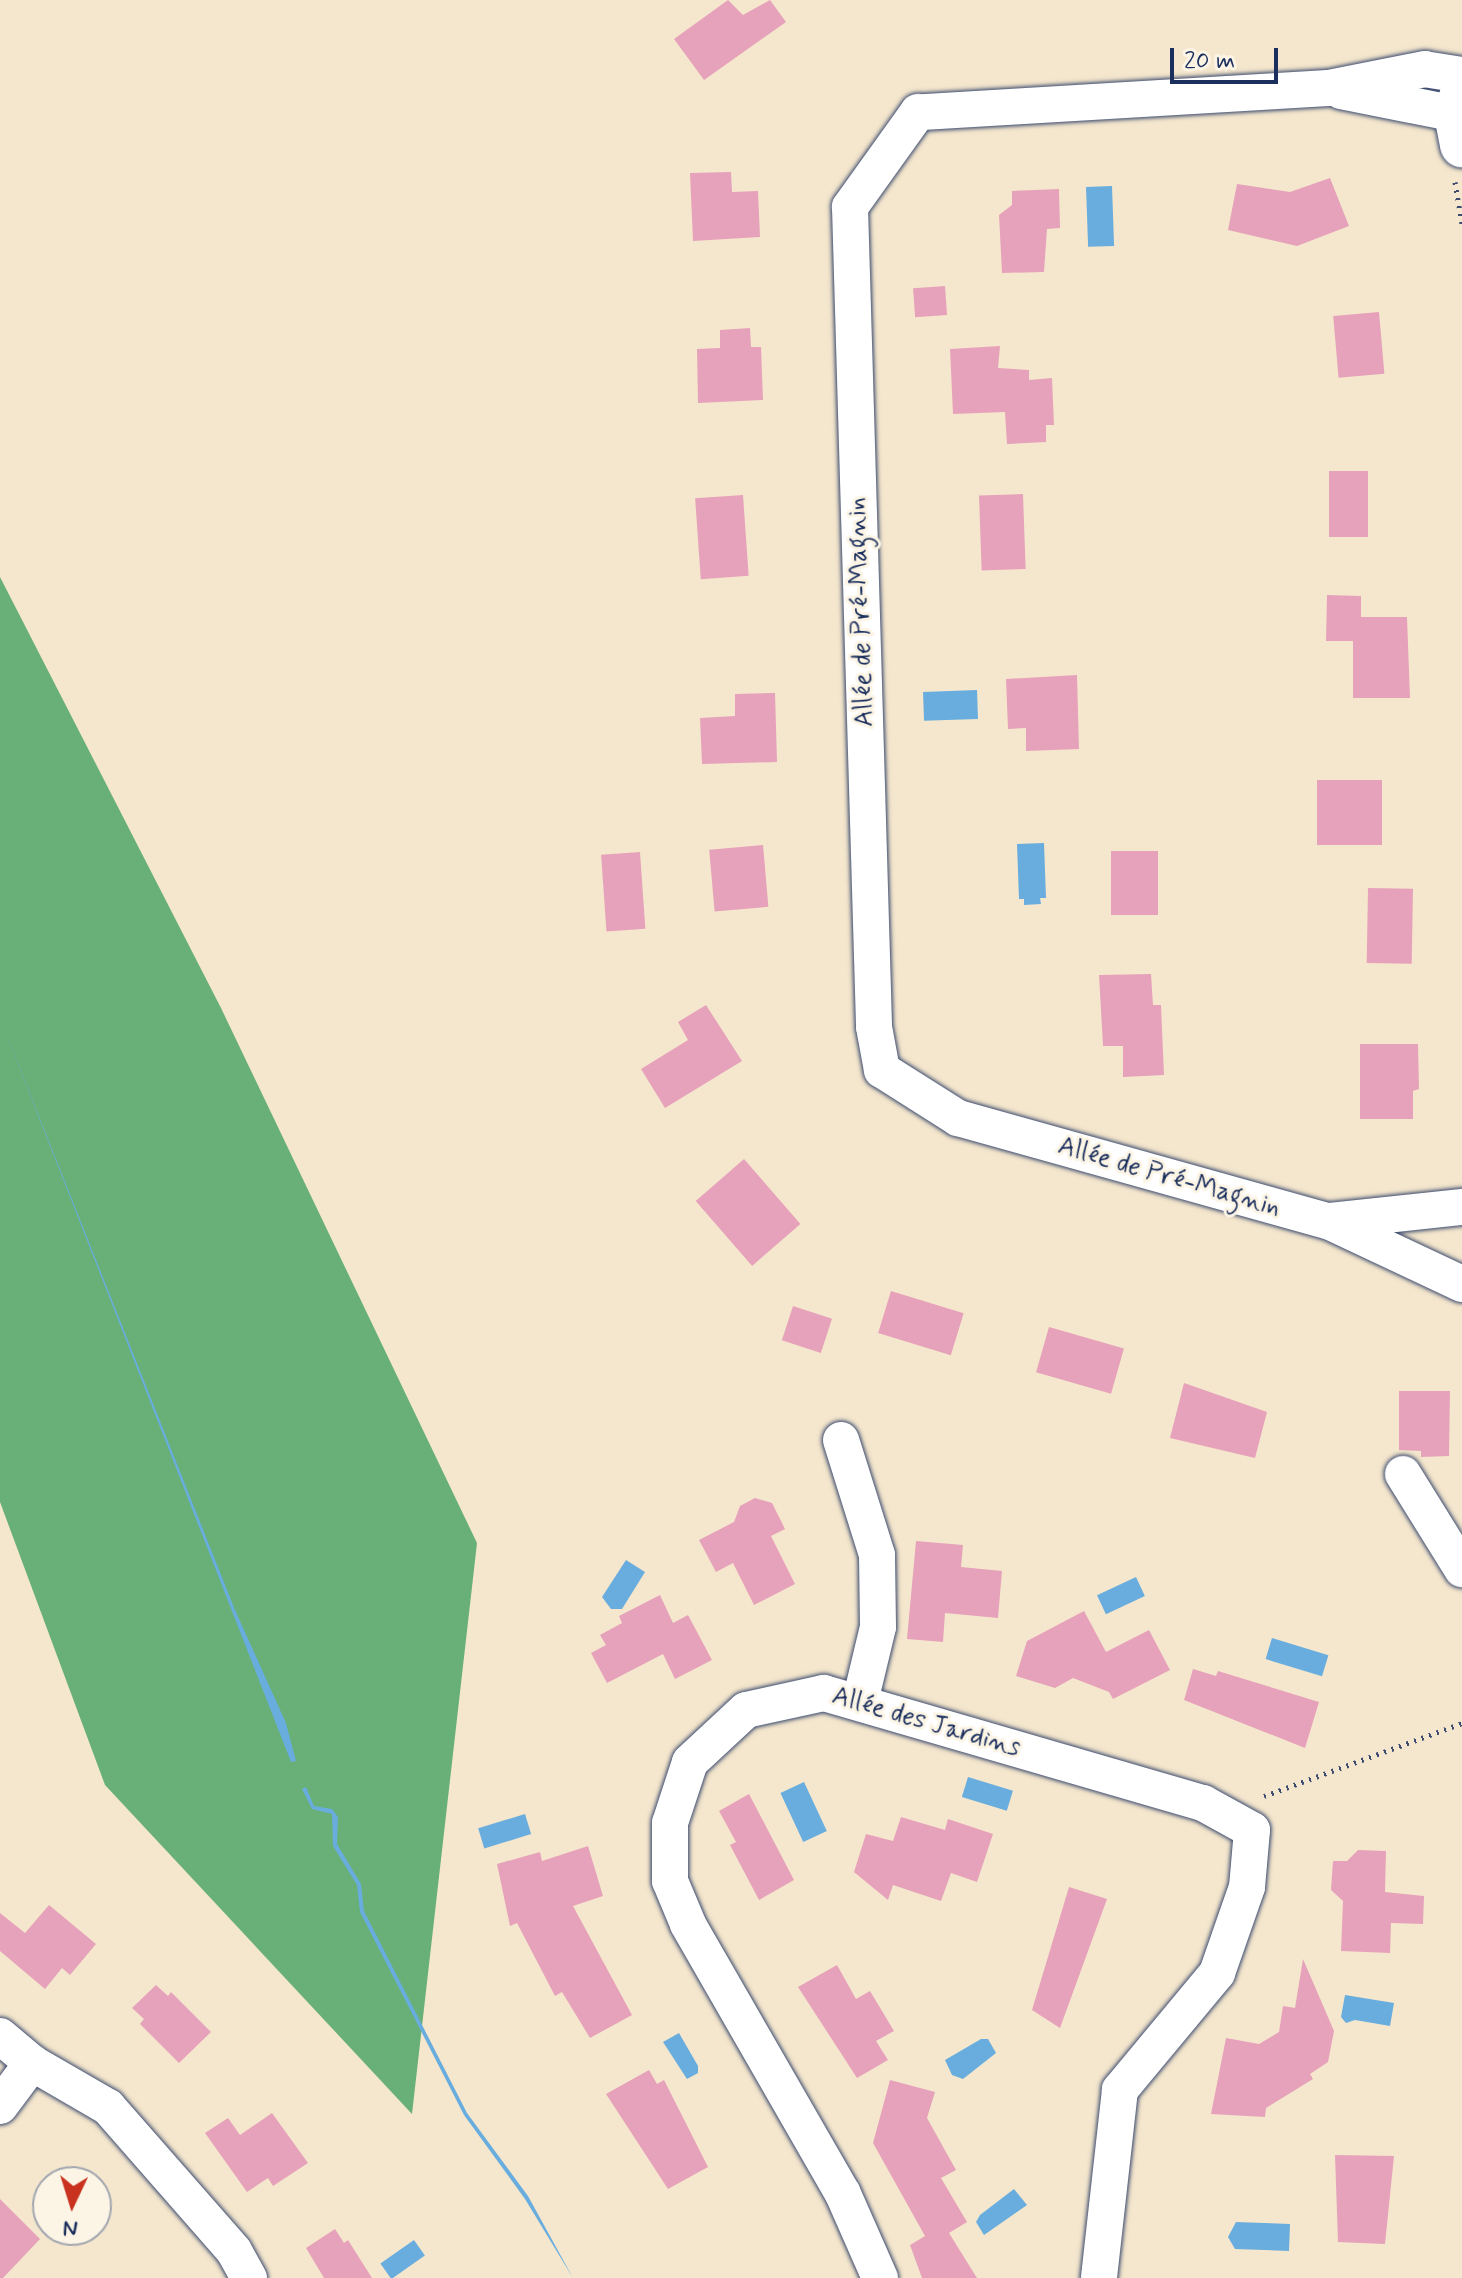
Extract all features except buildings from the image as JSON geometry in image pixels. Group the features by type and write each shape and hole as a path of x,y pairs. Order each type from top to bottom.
{"street":[{"name":"Allée de Pré-Magnin","path":"1460,107 1328,88 918,112 850,207 874,1027 882,1070 958,1118 1328,1221 1462,1284"},
{"name":"Allée de Pré-Magnin","path":"1328,1221 1462,1207"},
{"path":"841,1440 877,1555 878,1627 860,1702"},
{"path":"1403,1474 1462,1569"},
{"name":"Allée des Jardins","path":"880,2278 843,2194 688,1924 670,1881 670,1823 690,1762 746,1710 824,1693 1203,1803 1252,1830 1247,1887 1217,1973 1120,2090 1099,2278"},
{"path":"0,2036 32,2063 108,2107 234,2251 249,2278"},
{"path":"0,2106 32,2063"}],"path":[{"path":"1228,1817 1245,1803 1462,1723"}],"green space":[{"path":"0,577 221,1008 477,1543 412,2114 105,1785 0,1502"}],"water":[{"path":"1112,186 1114,246 1088,247 1086,187"},
{"path":"977,690 978,719 924,721 923,692"},
{"path":"1044,843 1046,898 1040,898 1041,904 1024,905 1024,899 1019,899 1017,844"},
{"path":"0,1018 235,1610 286,1723 296,1761 291,1762"},
{"path":"626,1560 645,1572 622,1609 611,1609 602,1597"},
{"path":"1136,1577 1145,1596 1106,1614 1097,1595"},
{"path":"1272,1638 1328,1655 1322,1676 1266,1659"},
{"path":"968,1777 1013,1791 1007,1811 962,1797"},
{"path":"804,1782 827,1831 803,1842 780,1793"},
{"path":"306,1787 314,1806 332,1809 338,1817 337,1844 361,1884 364,1911 467,2113 528,2196 573,2278 525,2199 464,2115 360,1912 357,1885 333,1846 332,1814 312,1809 302,1789"},
{"path":"525,1814 531,1834 484,1848 478,1828"},
{"path":"1345,1995 1394,2003 1390,2026 1355,2020 1346,2023 1341,2017"},
{"path":"679,2033 698,2066 698,2073 687,2079 663,2042"},
{"path":"981,2039 988,2039 996,2053 963,2079 952,2075 945,2060"},
{"path":"1014,2189 1027,2205 984,2235 976,2222 980,2215"},
{"path":"1236,2222 1290,2224 1289,2251 1235,2249 1228,2237"},
{"path":"414,2240 425,2256 393,2278 380,2264"}]}
